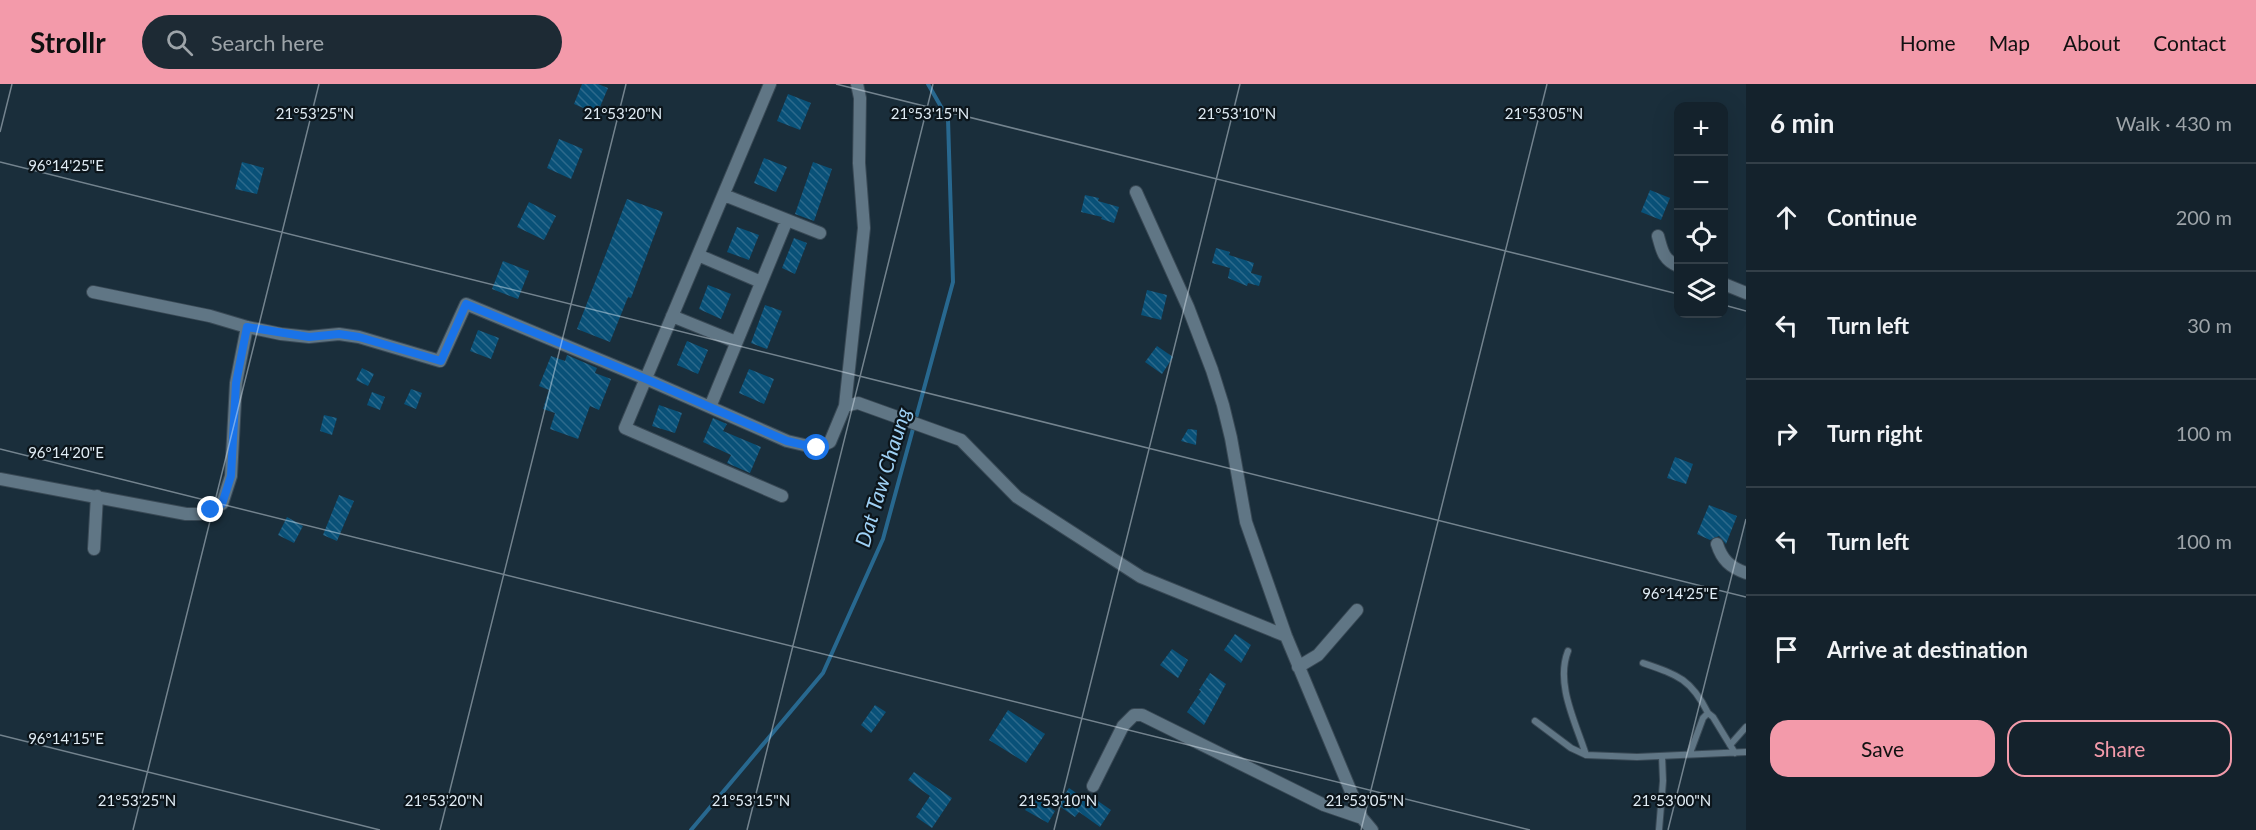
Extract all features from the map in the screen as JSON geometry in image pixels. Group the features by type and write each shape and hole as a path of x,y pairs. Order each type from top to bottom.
{"street":[{"path":"770,84 625,428 782,496"},
{"path":"93,292 210,316 247,327 309,337 339,334 359,337 441,361 466,304 787,441 817,448 830,442 845,406 864,228 860,163 860,98 857,84"},
{"path":"1136,192 1188,307 1212,370 1228,427 1246,522 1298,667 1365,825"},
{"path":"724,195 820,233"},
{"path":"710,407 787,220"},
{"path":"1658,236 1663,255 1674,264"},
{"path":"698,255 761,282"},
{"path":"1728,286 1746,293"},
{"path":"672,316 736,342"},
{"path":"0,479 186,514 200,514 222,504 231,476 236,383 247,327"},
{"path":"845,406 858,403 961,440 1017,496 1141,577 1286,636"},
{"path":"94,549 98,496"},
{"path":"1717,544 1721,557 1736,569 1746,573"},
{"path":"1298,667 1318,655 1357,610"},
{"path":"1093,786 1123,726 1134,715 1142,715 1365,825"}],"lane":[{"path":"1568,651 1564,663 1566,689 1586,755"},
{"path":"1643,663 1664,670 1688,683 1698,693 1708,713 1713,717 1735,753"},
{"path":"1690,753 1702,718 1708,713"},
{"path":"1535,721 1571,748 1586,755 1662,756 1746,752"},
{"path":"1730,745 1746,727"},
{"path":"1659,830 1663,781 1662,756"}],"building":[{"path":"582,84 598,84 608,88 597,114 574,104"},
{"path":"788,94 811,103 800,130 777,121"},
{"path":"559,139 583,149 571,179 547,168"},
{"path":"764,158 787,167 776,192 754,183"},
{"path":"242,162 264,168 257,194 235,189"},
{"path":"813,162 832,169 814,221 795,214"},
{"path":"1650,190 1670,198 1661,220 1641,212"},
{"path":"1085,195 1099,198 1098,201 1119,207 1114,223 1101,219 1102,217 1081,212"},
{"path":"627,199 663,212 631,298 628,297 610,342 577,329"},
{"path":"529,202 556,216 544,240 517,227"},
{"path":"737,227 759,235 749,260 727,252"},
{"path":"794,238 807,243 795,274 782,268"},
{"path":"1216,248 1254,263 1251,273 1262,276 1259,286 1248,283 1247,286 1228,278 1230,268 1212,263"},
{"path":"503,261 529,271 518,299 492,289"},
{"path":"708,285 731,294 721,319 699,309"},
{"path":"1147,290 1167,295 1161,320 1141,315"},
{"path":"765,305 782,311 767,349 751,343"},
{"path":"478,330 499,338 491,359 470,351"},
{"path":"687,341 708,350 698,374 677,365"},
{"path":"1157,346 1173,357 1162,374 1145,362"},
{"path":"567,355 597,368 595,373 611,379 599,410 590,406 578,439 550,429 555,413 543,409 549,390 539,386 551,356 565,361"},
{"path":"362,368 374,374 368,386 356,380"},
{"path":"749,369 774,379 764,404 739,393"},
{"path":"411,389 422,393 416,409 404,404"},
{"path":"372,392 385,397 380,410 367,405"},
{"path":"659,405 682,413 675,433 652,426"},
{"path":"324,415 337,418 332,435 320,431"},
{"path":"713,418 727,424 723,431 761,447 750,473 727,463 731,455 703,442"},
{"path":"1188,429 1197,430 1196,445 1181,441"},
{"path":"1675,457 1693,464 1686,484 1667,478"},
{"path":"339,495 354,501 337,541 323,535"},
{"path":"1709,505 1737,516 1726,544 1719,536 1710,540 1697,534"},
{"path":"287,517 303,526 294,543 278,535"},
{"path":"1235,634 1251,645 1241,663 1224,650"},
{"path":"1172,649 1188,660 1178,678 1160,665"},
{"path":"1210,673 1226,684 1204,725 1187,712"},
{"path":"875,705 886,712 871,733 861,725"},
{"path":"1008,710 1045,734 1026,763 989,740"},
{"path":"914,772 952,798 932,828 916,817 930,796 908,780"},
{"path":"1069,788 1091,803 1095,799 1111,810 1100,827 1079,812 1075,817 1058,805"},
{"path":"1033,797 1055,811 1048,823 1025,810"}],"waterway":[{"name":"Dat Taw Chaung","path":"691,830 823,673 883,539 953,282 948,119 928,84"}],"route":[{"path":"211,510 222,504 231,476 236,383 247,327 309,337 339,334 359,337 441,361 466,304 787,441 817,448"}]}
